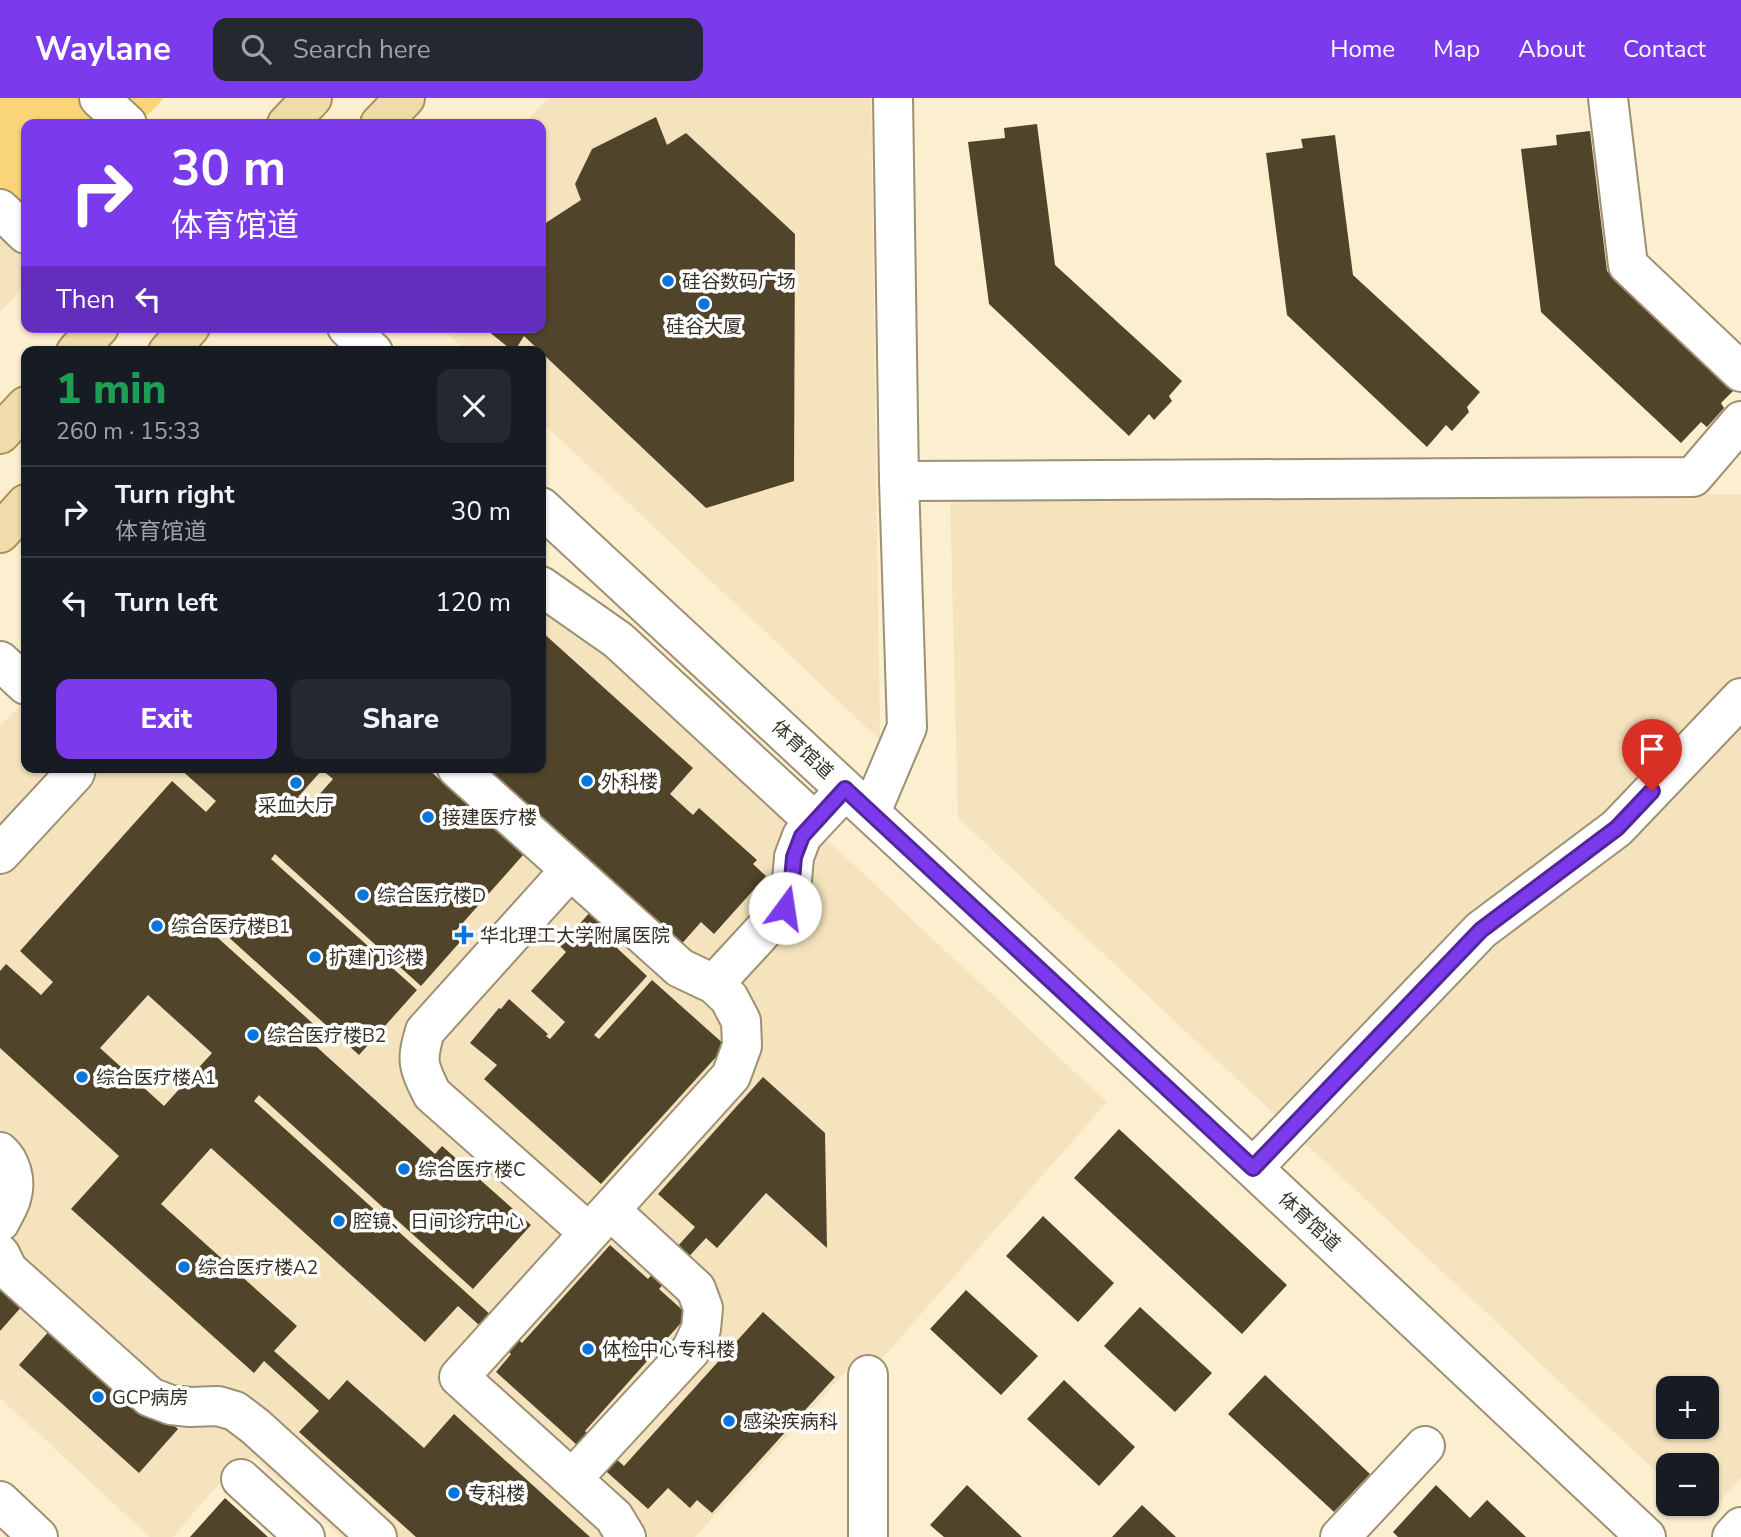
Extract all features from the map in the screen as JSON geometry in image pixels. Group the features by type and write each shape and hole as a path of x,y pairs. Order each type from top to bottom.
{"main road":[{"path":"292,119 312,98"},
{"path":"385,119 405,98"},
{"path":"82,346 93,333"},
{"path":"0,434 21,411"},
{"path":"0,533 21,510"}],"street":[{"path":"99,98 122,119"},
{"path":"714,984 785,908 794,857 802,836 815,822 858,800 907,727 899,481 893,98"},
{"path":"1608,98 1628,265 1741,372"},
{"path":"0,209 21,229"},
{"path":"352,333 367,346"},
{"path":"899,481 1693,477 1741,421"},
{"name":"体育馆道","path":"546,512 1646,1537"},
{"path":"546,590 618,640 815,822"},
{"path":"0,661 21,680"},
{"path":"1253,1168 1481,930 1617,828 1741,698"},
{"path":"0,854 75,773"},
{"path":"463,773 680,968 714,984 729,998 741,1021 742,1046 731,1076 459,1377 614,1517 626,1537"},
{"path":"570,870 425,1031 420,1050 420,1071 432,1094 600,1221 696,1289 703,1308 701,1329 691,1350 572,1479"},
{"path":"0,1152 5,1156 13,1173 13,1184 12,1195 0,1222"},
{"path":"0,1254 8,1270 150,1396 171,1405 218,1405 235,1411 377,1537"},
{"path":"867,1537 868,1375"},
{"path":"1340,1537 1425,1446"},
{"path":"241,1479 305,1537"},
{"path":"3,1509 38,1537"},
{"path":"1732,1537 1741,1527"}],"shaded area":[{"path":"0,98 164,98 144,119 21,119 21,209 0,189"},
{"path":"548,98 871,98 880,740 546,426 546,346 461,346 447,333 546,333 546,119 529,119"},
{"path":"0,191 21,210 21,289 0,312"},
{"path":"950,493 1741,494 1741,1478 1719,1502 1719,1453 1656,1453 1656,1472 958,818"},
{"name":"华北理工大学附属医院","path":"546,577 1107,1102 878,1363 849,1368 695,1537 341,1537 253,1457 231,1470 173,1537 150,1537 0,1398 0,725 21,705 21,773 546,773"}],"building":[{"name":"硅谷数码广场","path":"656,117 667,145 686,133 795,234 794,481 706,508 546,357 546,346 535,346 524,336 518,346 507,346 490,333 546,333 546,223 581,200 575,184 592,149"},
{"path":"1037,124 1055,265 1182,381 1169,396 1172,401 1154,420 1149,414 1129,436 989,304 968,142 1005,138 1004,128"},
{"path":"1590,131 1607,271 1735,389 1721,403 1724,408 1707,427 1701,422 1681,443 1541,312 1521,149 1557,145 1556,135"},
{"path":"1335,135 1353,275 1480,392 1467,407 1469,412 1452,431 1446,425 1427,447 1287,315 1266,153 1303,148 1301,139"},
{"name":"外科楼","path":"546,636 693,768 670,794 693,815 699,808 757,860 753,864 766,876 714,934 701,922 678,948 484,773 546,773"},
{"path":"185,773 319,773 298,797 309,806 333,779 326,773 433,773 523,855 452,935 460,942 421,986 275,854 271,859 417,990 359,1055 213,923 208,929 319,1029 309,1040 435,1154 442,1146 531,1225 473,1289 259,1095 254,1101 522,1343 610,1245 648,1279 695,1227 658,1194 763,1077 825,1133 827,1248 766,1193 717,1248 706,1238 659,1289 688,1315 585,1431 624,1466 763,1312 835,1377 712,1513 697,1500 690,1508 668,1488 648,1509 496,1372 511,1354 458,1306 425,1342 211,1148 161,1204 297,1326 274,1351 329,1400 347,1380 424,1448 454,1414 590,1537 416,1537 299,1432 319,1411 264,1361 254,1373 71,1209 119,1156 0,1048 0,971 6,964 41,995 53,982 20,951 172,781 206,812 216,801","holes":["148,995 212,1053 164,1106 100,1048"]},
{"path":"591,911 624,940 617,948 647,976 594,1035 599,1039 652,980 726,1046 601,1184 484,1079 497,1065 470,1043 509,999 548,1034 546,1036 550,1039 565,1022 531,991 566,952 560,946"},
{"path":"1119,1129 1287,1285 1242,1334 1074,1178"},
{"path":"1043,1216 1114,1283 1078,1322 1006,1256"},
{"path":"0,1285 23,1305 0,1331"},
{"path":"966,1290 1038,1356 1001,1395 930,1329"},
{"path":"1140,1307 1212,1373 1175,1412 1104,1346"},
{"name":"GCP病房","path":"58,1321 178,1429 139,1473 19,1365"},
{"path":"1265,1375 1370,1474 1334,1512 1228,1414"},
{"path":"1064,1380 1135,1447 1099,1486 1027,1419"},
{"path":"967,1485 1022,1537 944,1537 930,1525"},
{"path":"1436,1485 1470,1518 1487,1500 1526,1537 1398,1537 1393,1532"},
{"path":"225,1498 268,1537 190,1537"},
{"path":"1142,1505 1176,1537 1112,1537"}],"place":[{"name":"硅谷数码广场","path":"668,281"},
{"name":"硅谷大厦","path":"704,304"},
{"name":"外科楼","path":"587,781"},
{"name":"采血大厅","path":"296,783"},
{"name":"接建医疗楼","path":"428,817"},
{"name":"综合医疗楼D","path":"363,895"},
{"name":"综合医疗楼B1","path":"157,926"},
{"name":"华北理工大学附属医院","path":"464,935"},
{"name":"扩建门诊楼","path":"315,957"},
{"name":"综合医疗楼B2","path":"253,1035"},
{"name":"综合医疗楼A1","path":"82,1077"},
{"name":"综合医疗楼C","path":"404,1169"},
{"name":"腔镜、日间诊疗中心","path":"339,1221"},
{"name":"综合医疗楼A2","path":"184,1267"},
{"name":"体检中心专科楼","path":"588,1349"},
{"name":"GCP病房","path":"98,1397"},
{"name":"感染疾病科","path":"729,1421"},
{"name":"专科楼","path":"454,1493"}],"route":[{"path":"785,908 794,857 802,836 845,789 1253,1168 1481,930 1617,828 1652,791"}]}
